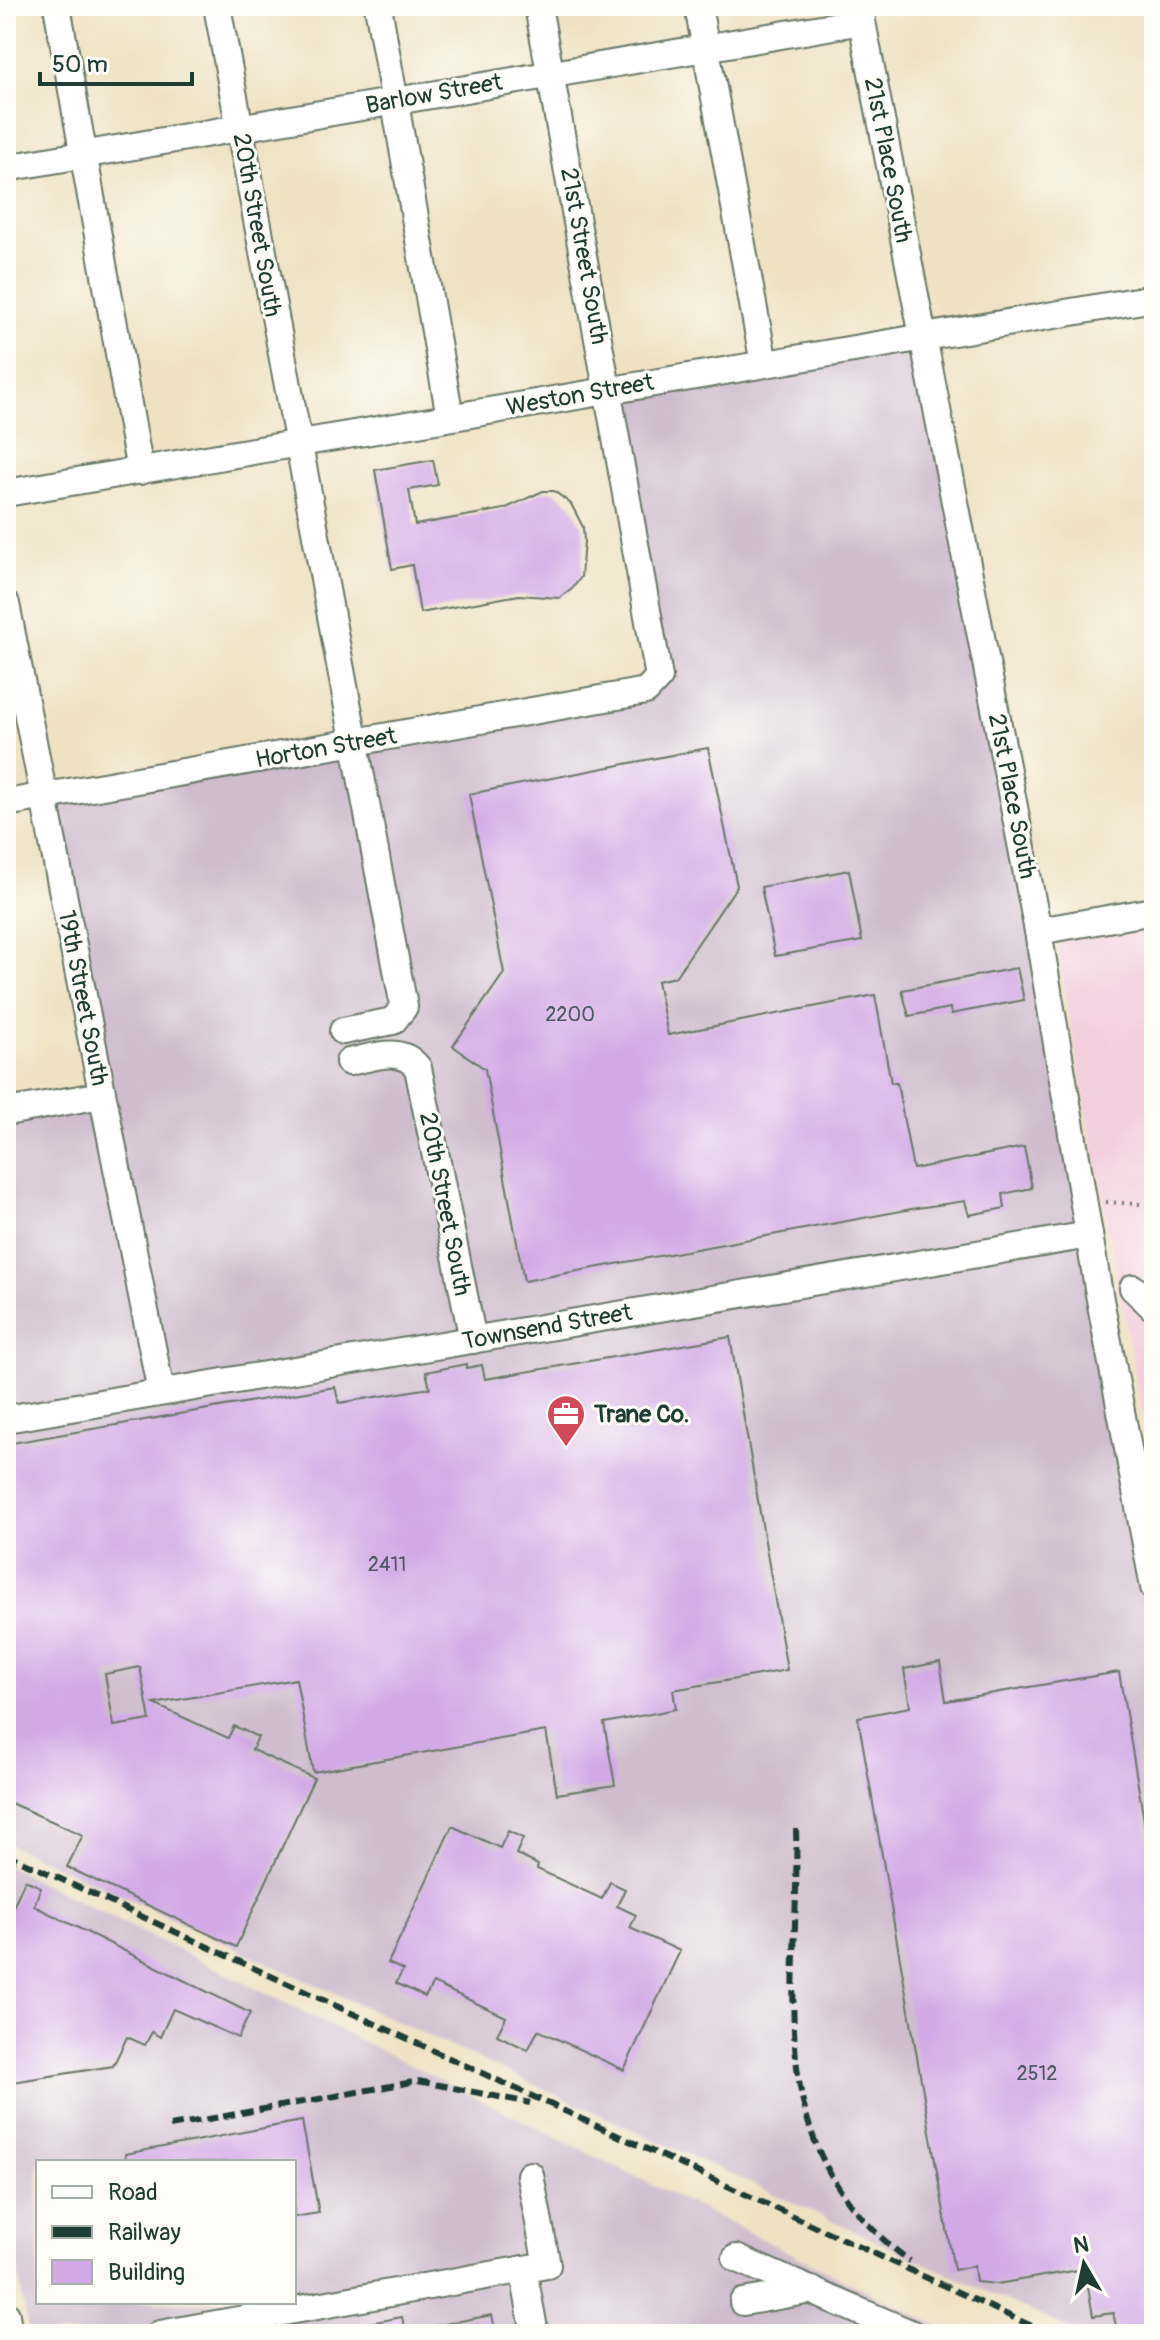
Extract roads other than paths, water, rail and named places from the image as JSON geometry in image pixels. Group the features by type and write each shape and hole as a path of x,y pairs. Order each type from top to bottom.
{"street":[{"path":"57,6 140,471"},
{"name":"20th Street South","path":"217,6 354,744"},
{"path":"378,6 450,417"},
{"name":"21st Street South","path":"538,6 659,677 646,691"},
{"path":"698,6 764,364"},
{"name":"Barlow Street","path":"6,168 706,47 861,13"},
{"name":"21st Place South","path":"861,13 921,338 1038,931 1089,1235 1154,1587"},
{"name":"Weston Street","path":"6,493 1154,298"},
{"name":"19th Street South","path":"6,604 161,1392"},
{"name":"Horton Street","path":"6,803 646,691"},
{"path":"343,1031 393,1021 404,1007 354,744"},
{"path":"1038,931 1154,911"},
{"name":"20th Street South","path":"349,1062 398,1053 411,1058 418,1068 473,1340"},
{"path":"6,1112 102,1095"},
{"name":"Townsend Street","path":"6,1419 1089,1235"},
{"path":"1133,1288 1154,1308"},
{"path":"160,2334 200,2330 547,2265 530,2175"},
{"path":"736,2258 904,2332"},
{"path":"523,2269 535,2334"},
{"path":"743,2302 812,2290"},
{"path":"848,2305 853,2334"},
{"path":"6,2315 9,2334"}],"railway":[{"path":"796,1829 793,2009 797,2064 807,2118 828,2169 861,2217 910,2261"},
{"path":"6,1854 1049,2334"},
{"path":"170,2126 418,2081 530,2103"}],"place":[{"name":"Trane Co.","path":"566,1448"}]}
